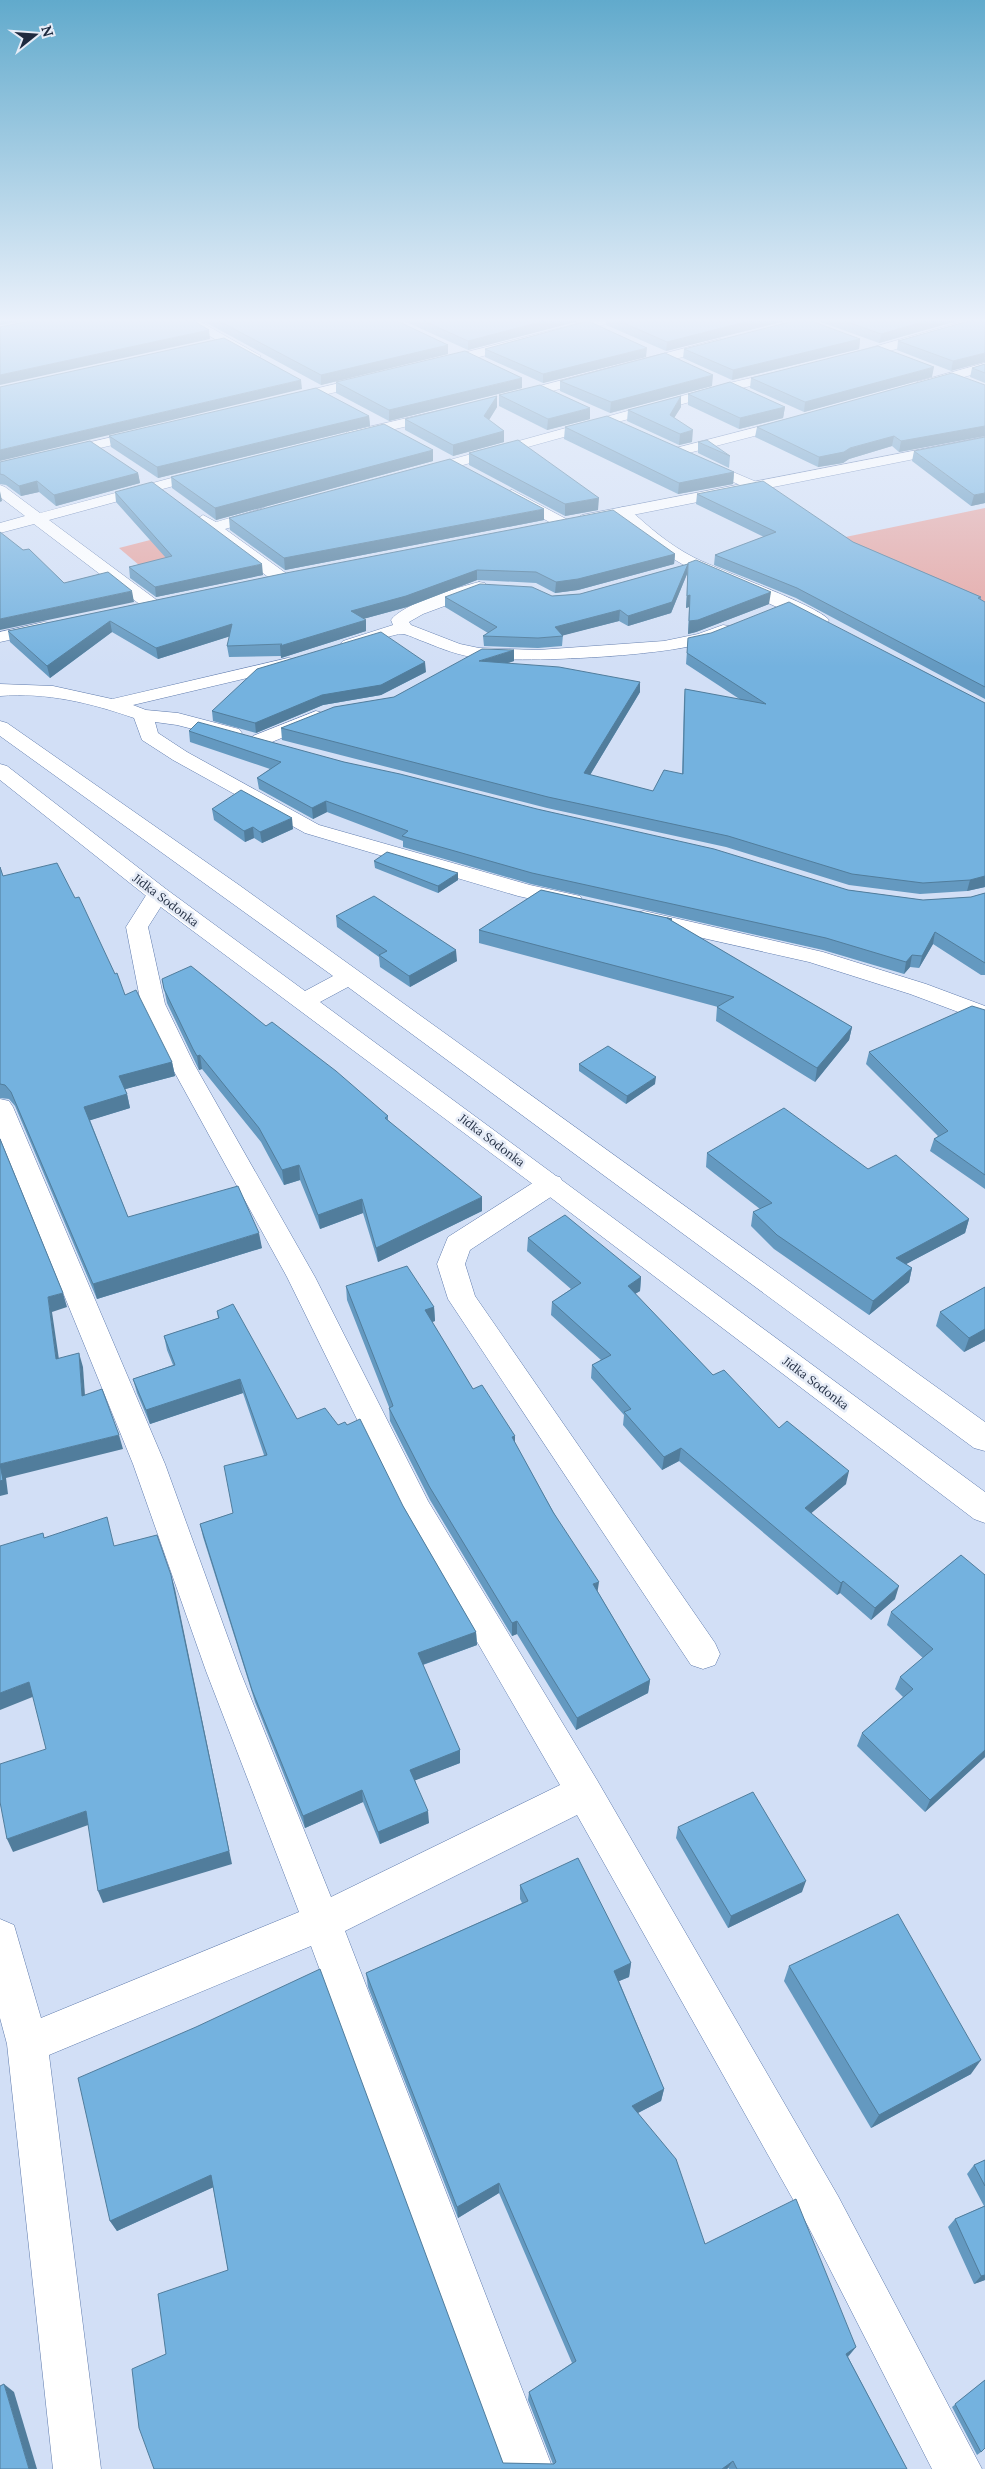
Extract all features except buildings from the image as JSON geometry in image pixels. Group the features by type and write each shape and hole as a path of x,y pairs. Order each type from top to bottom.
{"street":[{"path":"0,467 133,436"},
{"path":"338,439 349,436"},
{"path":"405,476 553,436"},
{"path":"677,452 737,436"},
{"path":"535,529 985,441"},
{"path":"95,445 110,455"},
{"path":"660,445 754,486"},
{"path":"437,454 470,473"},
{"path":"0,528 223,468"},
{"path":"140,475 170,496"},
{"path":"496,487 564,524"},
{"path":"0,490 152,605"},
{"path":"212,528 275,510"},
{"path":"191,512 281,578"},
{"path":"623,512 668,550 696,565 789,604 839,630"},
{"path":"669,573 696,565"},
{"path":"263,582 301,575"},
{"path":"403,628 400,620 417,610 478,587 496,587"},
{"path":"133,609 170,601"},
{"path":"763,614 789,604"},
{"path":"334,650 403,628 455,648 479,653 538,656 639,649 684,643 737,624"},
{"path":"0,637 57,625"},
{"path":"454,666 479,653"},
{"path":"115,704 308,658"},
{"path":"0,690 52,692 115,704 143,715 178,720 287,748"},
{"path":"260,740 330,711"},
{"path":"143,715 149,736 180,756 312,829 526,891 593,906"},
{"path":"0,728 230,890 985,1439"},
{"name":"Jidka Sodonka","path":"0,770 158,894 551,1184 985,1510"},
{"path":"158,894 137,927 153,1004 182,1064 301,1277 418,1510 584,1792 823,2211 958,2469"},
{"path":"622,913 815,957 918,989 985,1015"},
{"path":"305,1001 348,977"},
{"path":"0,1107 149,1464 223,1671 322,1922 529,2469"},
{"path":"551,1184 458,1244 451,1264 462,1298 703,1654"},
{"path":"27,2044 322,1922 584,1792"},
{"path":"0,1939 27,2044 77,2469"}],"shaded area":[{"path":"985,508 985,609 831,540"},
{"path":"193,529 221,551 146,571 119,548"}]}
